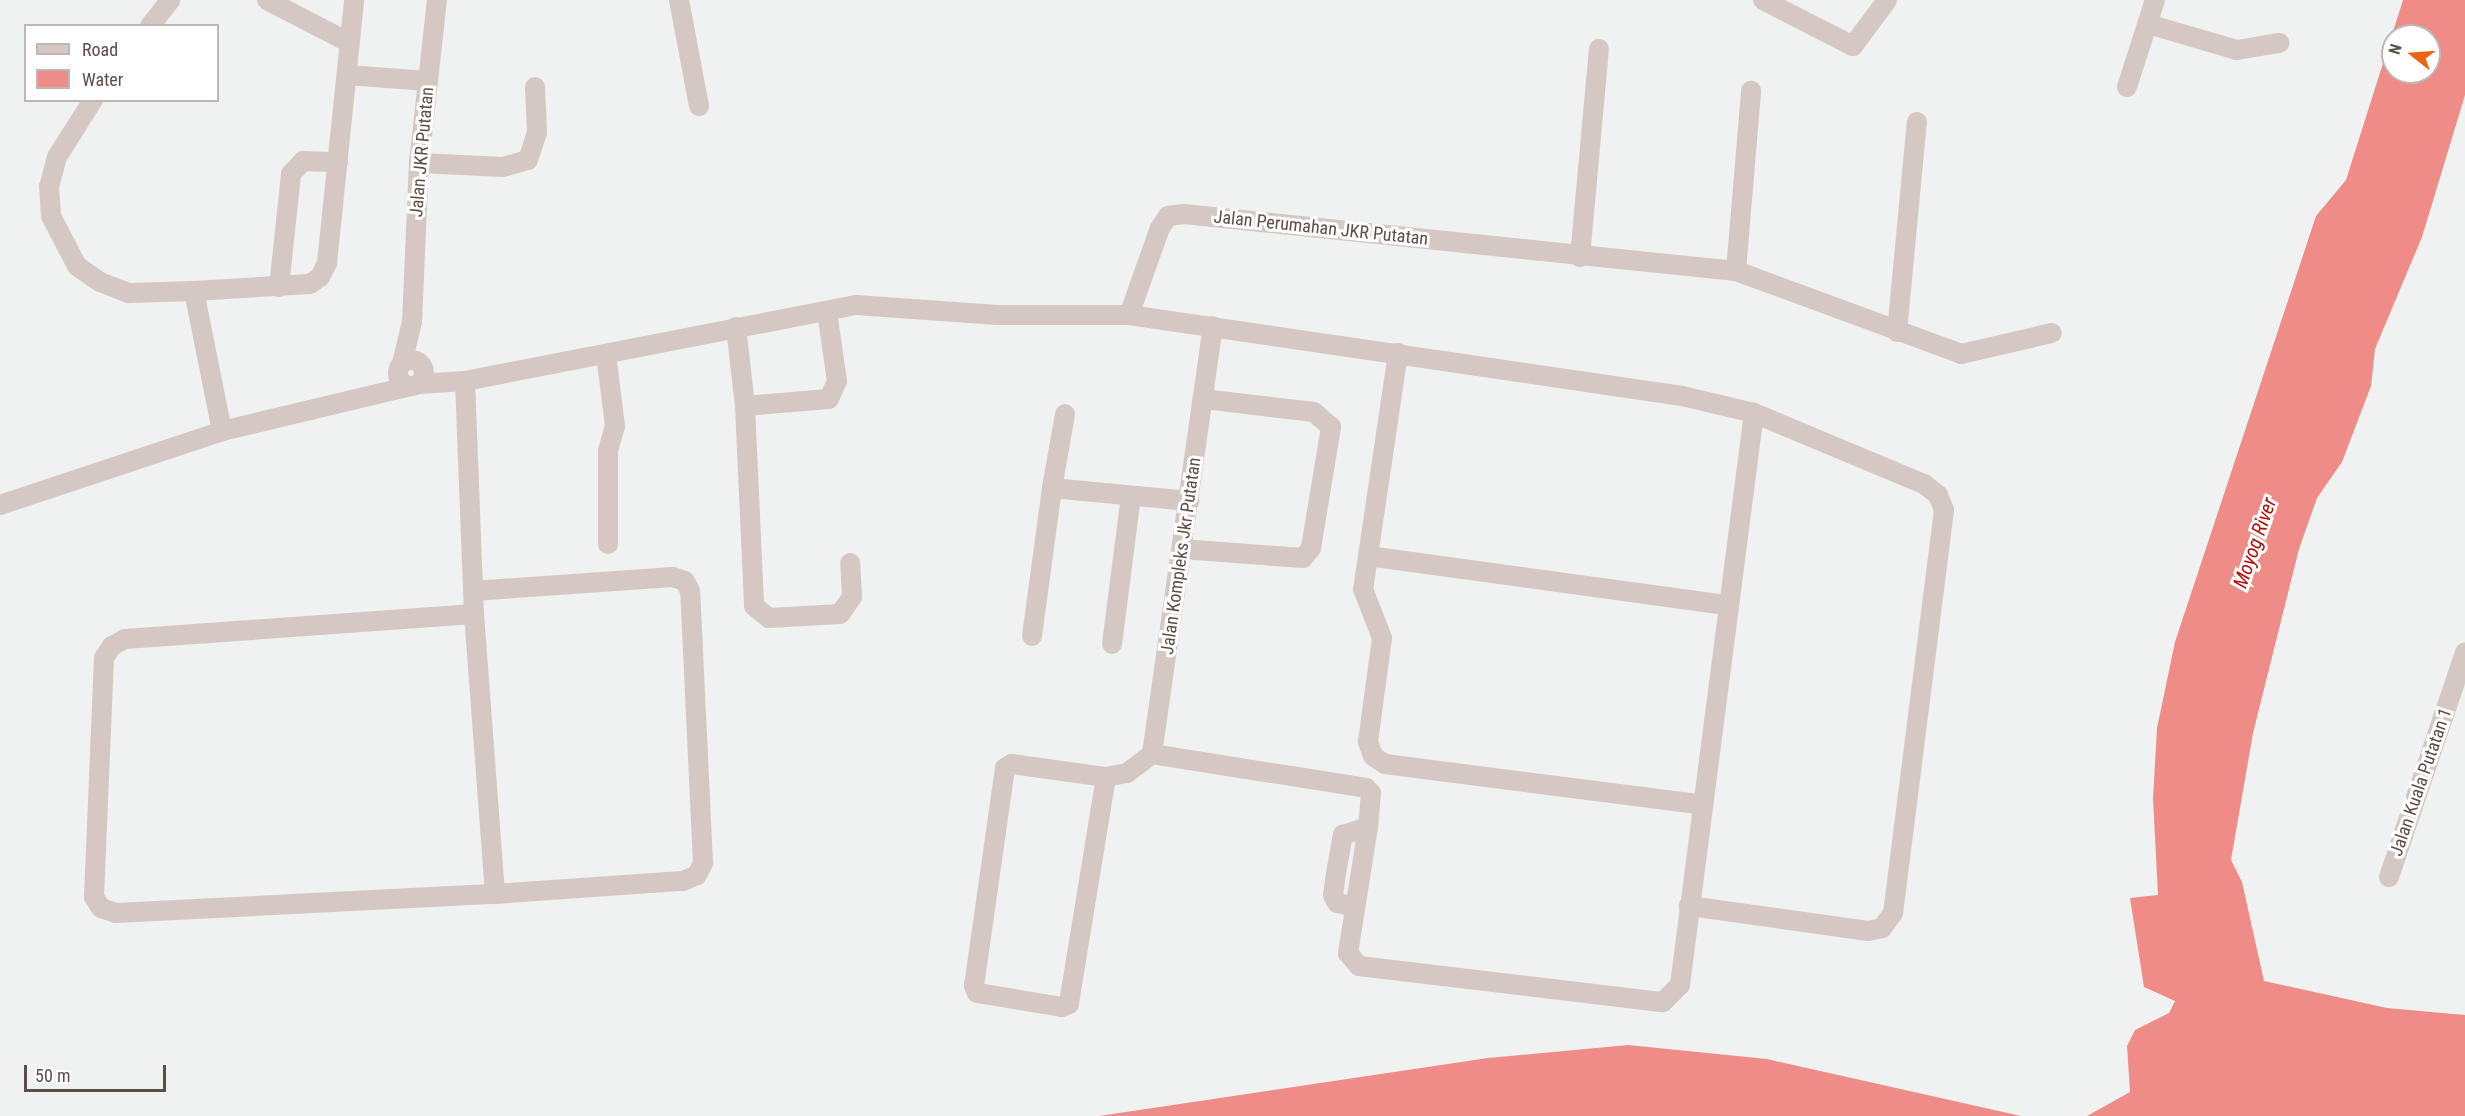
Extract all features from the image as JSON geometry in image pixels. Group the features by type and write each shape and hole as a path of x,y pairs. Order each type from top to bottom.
{"street":[{"path":"152,24 170,0"},
{"path":"267,0 350,43"},
{"path":"92,102 66,139 49,186 51,216 61,242 77,266 100,282 129,293 310,284 327,262 354,0"},
{"name":"Jalan JKR Putatan","path":"412,373 419,163 437,0"},
{"path":"679,0 699,105"},
{"path":"1763,0 1853,46 1887,0"},
{"path":"2127,87 2155,0"},
{"path":"2148,24 2237,50 2279,43"},
{"path":"1580,256 1599,49"},
{"path":"346,75 428,81"},
{"path":"419,163 503,167 528,160 537,133 535,87"},
{"path":"1736,271 1750,91"},
{"path":"1897,332 1917,122"},
{"path":"279,287 291,174 303,161 338,162"},
{"name":"Jalan Perumahan JKR Putatan","path":"1129,315 1160,228 1168,216 1184,214 1736,271 1961,354 2052,333"},
{"path":"194,291 222,431"},
{"path":"0,505 222,431 355,402 412,373 465,381 856,305 998,315 1129,315 1682,396 1754,413 1924,484 1938,495 1944,510 1893,913 1882,927 1868,931 1689,906"},
{"path":"745,406 829,399 837,381 827,312"},
{"name":"Jalan Kompleks Jkr Putatan","path":"1152,754 1213,326"},
{"path":"736,327 745,406 754,606 769,618 840,614 852,597 850,563"},
{"path":"1398,353 1363,589 1382,638 1368,742 1379,760 1703,805"},
{"path":"606,354 615,426 608,450 608,544"},
{"path":"465,381 474,614 495,894"},
{"path":"1182,549 1303,558 1311,548 1330,427 1314,412 1203,399"},
{"path":"1106,777 1069,1004 1062,1007 977,993 974,986 1005,768 1012,764 1106,777 1127,773 1152,754 1358,785 1371,794 1348,953 1359,966 1663,1002 1680,985 1754,413"},
{"path":"1032,636 1052,488 1065,414"},
{"path":"1052,488 1189,501"},
{"path":"1112,644 1131,496"},
{"path":"1368,556 1728,605"},
{"path":"473,591 673,577 685,581 690,591 703,863 697,875 683,881 495,894 116,913 101,908 94,897 105,658 112,646 124,639 474,614"},
{"name":"Jalan Kuala Putatan 1","path":"2389,877 2465,653"}],"water":[{"name":"Moyog River","path":"2403,0 2465,0 2465,95 2422,237 2375,349 2371,386 2342,462 2317,498 2299,549 2253,733 2231,860 2242,882 2264,981 2387,1008 2465,1015 2465,1116 2087,1116 2130,1092 2127,1046 2135,1030 2169,1013 2175,1001 2144,987 2130,898 2158,895 2153,799 2157,728 2175,642 2316,216 2346,180 2381,69 2381,84 2441,84 2441,24 2395,24"},
{"path":"1628,1045 1767,1059 2021,1116 1099,1116 1488,1058"}]}
